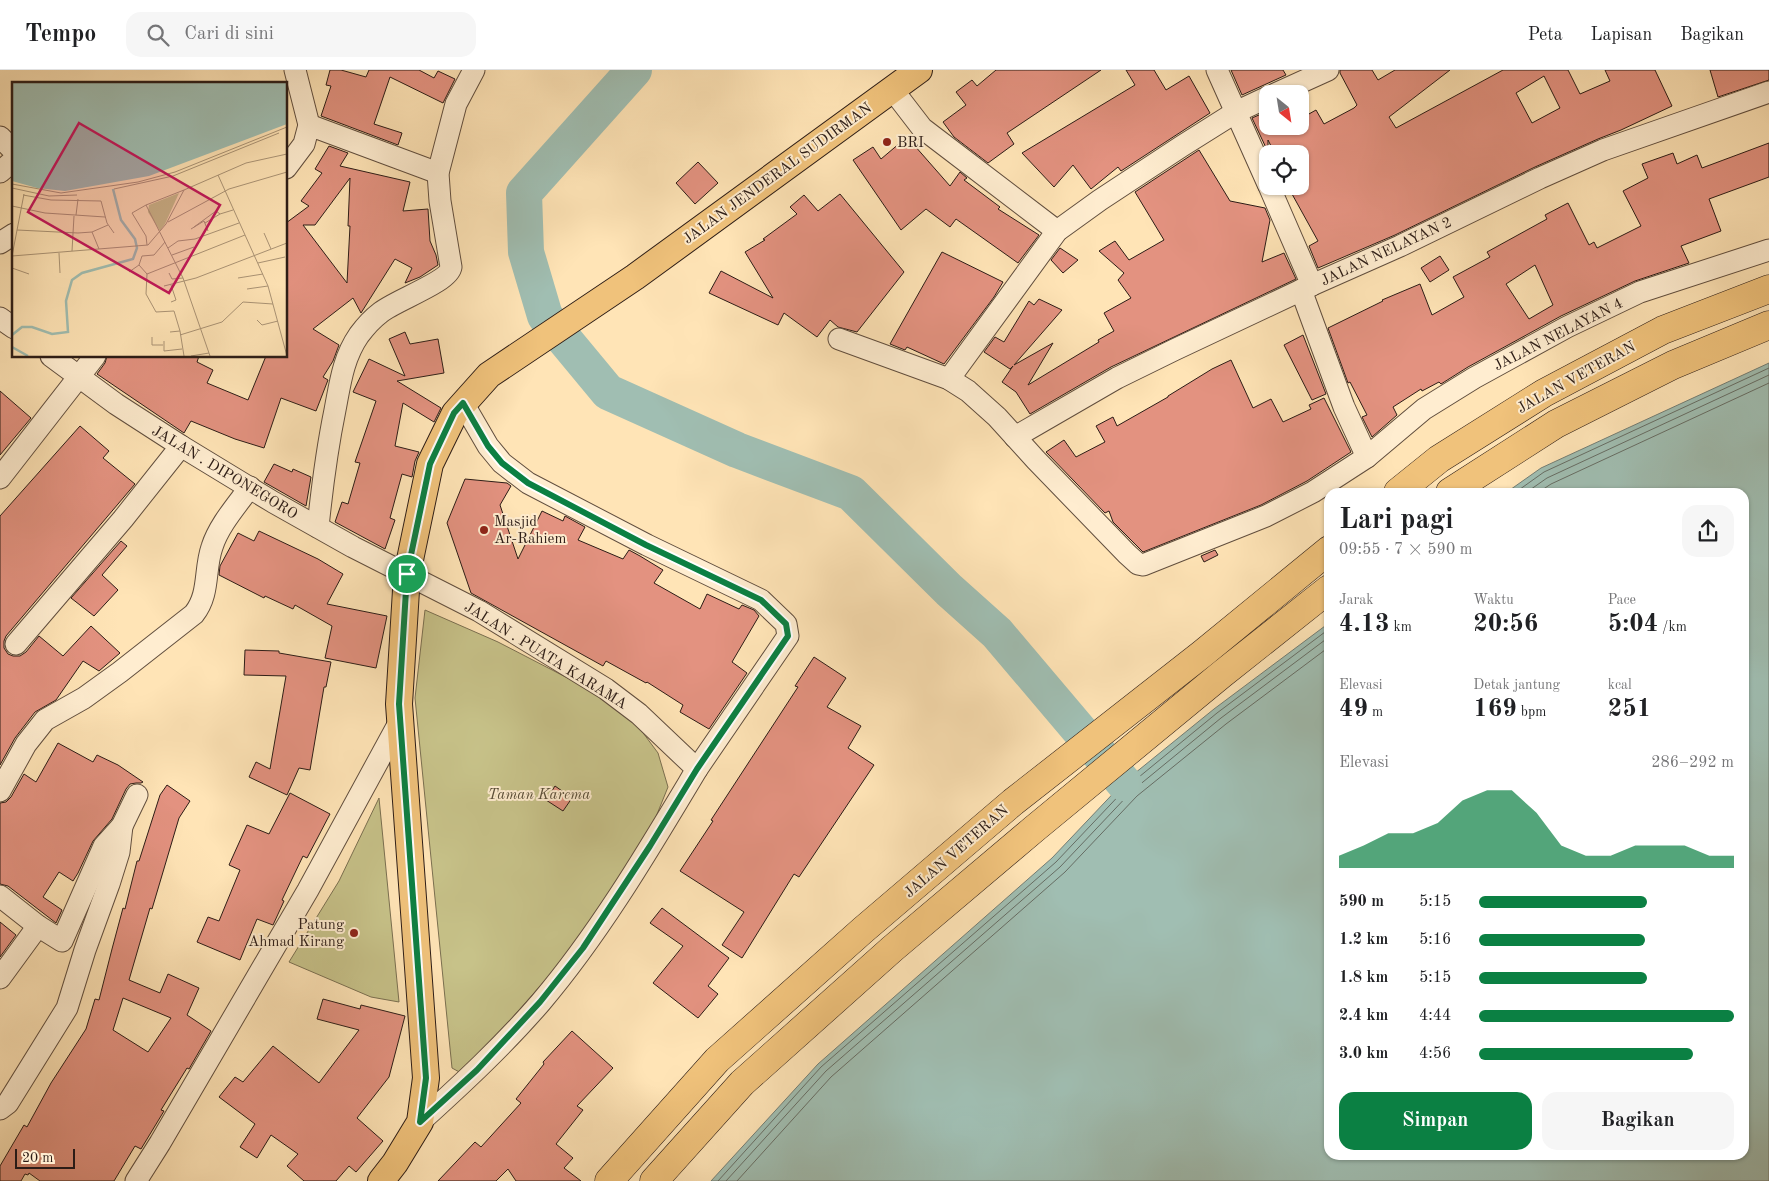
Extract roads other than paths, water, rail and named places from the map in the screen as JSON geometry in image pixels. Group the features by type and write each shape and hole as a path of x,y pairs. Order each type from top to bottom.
{"highway":[{"name":"JALAN VETERAN","path":"1403,488 1439,459 1544,393 1663,330 1769,289"},
{"name":"JALAN VETERAN","path":"1456,488 1556,424 1672,365 1769,325"},
{"name":"JALAN VETERAN","path":"609,1181 717,1060 863,930 1013,802 1202,654 1324,554"},
{"path":"654,1181 742,1083 892,949 1222,674 1324,593"}],"main road":[{"name":"JALAN JENDERAL SUDIRMAN","path":"420,1122 426,1078 399,704 407,574 430,464 454,413 489,375 635,276 919,70"},
{"path":"381,1181 395,1163 420,1122"}],"street":[{"path":"288,165 304,144 309,125 295,70"},
{"path":"318,527 330,437 342,370 348,353 358,337 380,313 444,278 451,271 452,267 440,201 438,173 456,104 474,70"},
{"path":"1217,70 1259,164"},
{"path":"1295,85 1328,70"},
{"path":"892,89 922,128 1057,231"},
{"name":"JALAN NELAYAN 2","path":"1015,437 1117,378 1306,288 1400,246 1540,178 1604,150 1769,92"},
{"path":"949,379 1057,231 1100,200 1236,112 1259,101"},
{"path":"309,125 438,173"},
{"path":"0,137 12,149"},
{"path":"0,172 12,162"},
{"path":"1272,195 1306,288 1344,406 1367,457"},
{"path":"0,244 12,235"},
{"name":"JALAN NELAYAN 4","path":"1015,437 1120,547 1141,565 1266,516 1313,492 1367,457 1424,409 1474,378 1567,327 1640,292 1769,250"},
{"path":"839,339 949,379 968,390 998,417 1015,437"},
{"name":"JALAN . DIPONEGORO","path":"54,358 116,404 181,446 353,548 407,574"},
{"path":"0,478 93,358"},
{"path":"420,1122 477,1070 546,994 583,948 650,846 697,769 788,636 786,624 761,600 646,545 528,483 502,463 488,446 463,403"},
{"path":"16,644 123,519 181,446"},
{"path":"0,791 26,744 45,720 84,698 120,672 194,614 200,607 204,597 209,559 213,545 226,521 250,487"},
{"name":"JALAN . PUATA KARAMA","path":"407,574 478,611 606,689 639,714 697,769"},
{"path":"136,1181 308,890 400,721"},
{"path":"62,941 104,846 122,826 137,795"},
{"path":"0,1109 8,1103 67,1008 119,852 122,826"},
{"path":"0,896 38,926 62,941 85,950"},
{"path":"0,978 38,926"}],"water":[{"path":"1769,363 1769,1181 711,1181 818,1064 1052,858 1124,782 1214,709 1324,627 1324,1160 1749,1160 1749,488 1513,488 1541,468"}],"waterway":[{"path":"634,70 524,193 526,252 545,316 608,392 737,450 851,493 949,590 997,633 1124,783"}],"place":[{"name":"BRI","path":"887,142"},
{"name":"Masjid Ar-Rahiem","path":"484,530"},
{"name":"Patung Ahmad Kirang","path":"354,933"}],"park label":[{"name":"Taman Karema","path":"539,794"}]}
